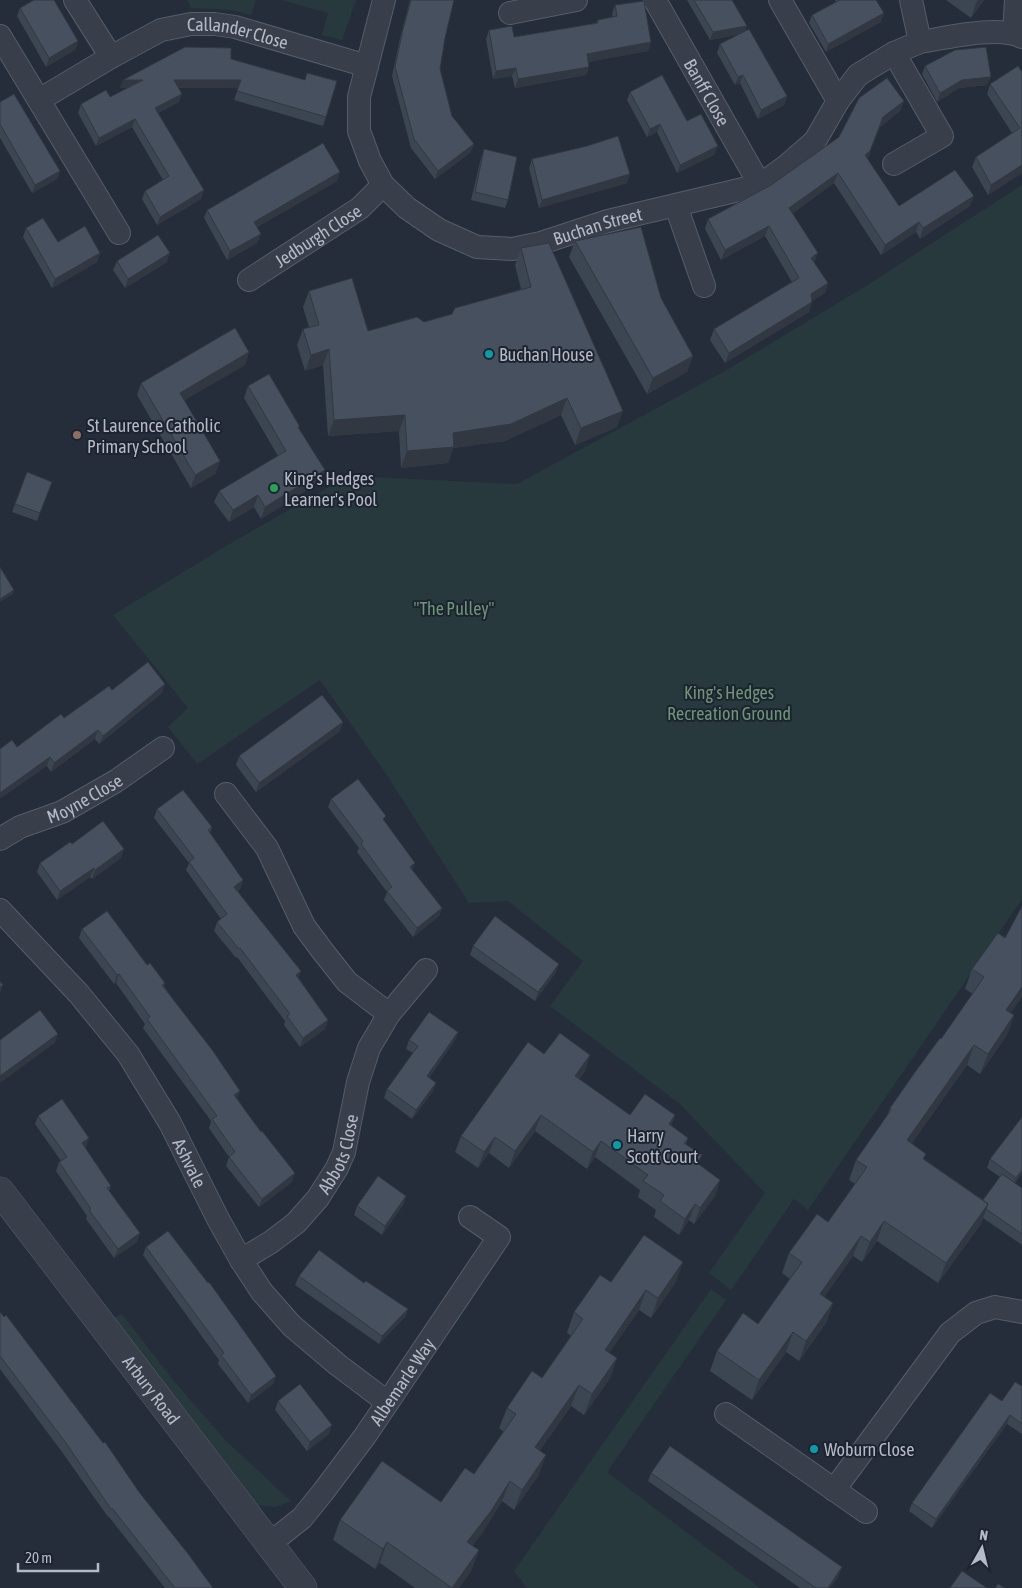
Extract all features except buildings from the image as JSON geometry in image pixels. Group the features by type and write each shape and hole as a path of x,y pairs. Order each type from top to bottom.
{"street":[{"path":"75,0 111,57"},
{"name":"Buchan Street","path":"384,0 359,97 360,131 370,161 383,185 407,208 439,230 477,247 512,249 541,243 608,221 760,185 785,167 815,141 838,101 858,75 894,53 920,42 968,34 1018,35"},
{"path":"510,13 576,0"},
{"name":"Banff Close","path":"655,0 760,185"},
{"path":"780,0 838,101"},
{"path":"911,0 920,42"},
{"path":"1016,0 1018,35"},
{"name":"Callander Close","path":"39,100 161,30 191,24 215,24 246,30 367,66"},
{"path":"0,36 119,232"},
{"path":"894,53 942,136 894,164"},
{"name":"Jedburgh Close","path":"249,280 360,208 383,185"},
{"path":"676,206 704,286"},
{"name":"Moyne Close","path":"0,839 20,827 62,812 116,781 162,748"},
{"path":"226,794 267,848 304,926 321,949 347,982 389,1014"},
{"name":"Ashvale","path":"0,910 79,994 128,1054 170,1123 241,1260 262,1292 292,1326 338,1365 387,1402"},
{"name":"Abbots Close","path":"241,1260 271,1242 296,1223 318,1198 337,1168 344,1152 358,1082 369,1048 389,1014 426,970"},
{"name":"Arbury Road","path":"0,1191 303,1588"},
{"name":"Albemarle Way","path":"268,1542 278,1537 302,1518 365,1436 499,1238 470,1217"},
{"path":"834,1490 950,1333 976,1313 995,1307 1022,1312"},
{"path":"726,1414 866,1512"}],"green space":[{"path":"187,0 256,0 251,15 231,10 191,8"},
{"path":"281,0 356,0 342,40 322,35 328,13"},
{"name":"King's Hedges Recreation Ground","path":"1022,185 1022,899 808,1210 794,1199 731,1290 709,1273 765,1193 680,1104 550,1006 583,961 508,901 469,903 384,771 320,680 197,764 168,727 188,708 113,615 226,546 348,476 517,484 725,371 866,286"},
{"path":"711,1289 726,1300 607,1472 760,1588 527,1588 514,1571"},
{"path":"122,1314 173,1380 226,1441 291,1501 276,1507 256,1505 112,1319"}],"place":[{"name":"Buchan House","path":"489,354"},
{"name":"St Laurence Catholic Primary School","path":"77,435"},
{"name":"King's Hedges Learner's Pool","path":"274,488"},
{"name":"Harry Scott Court","path":"617,1145"},
{"name":"Woburn Close","path":"814,1449"}],"park label":[{"name":"\"The Pulley\"","path":"454,608"}]}
